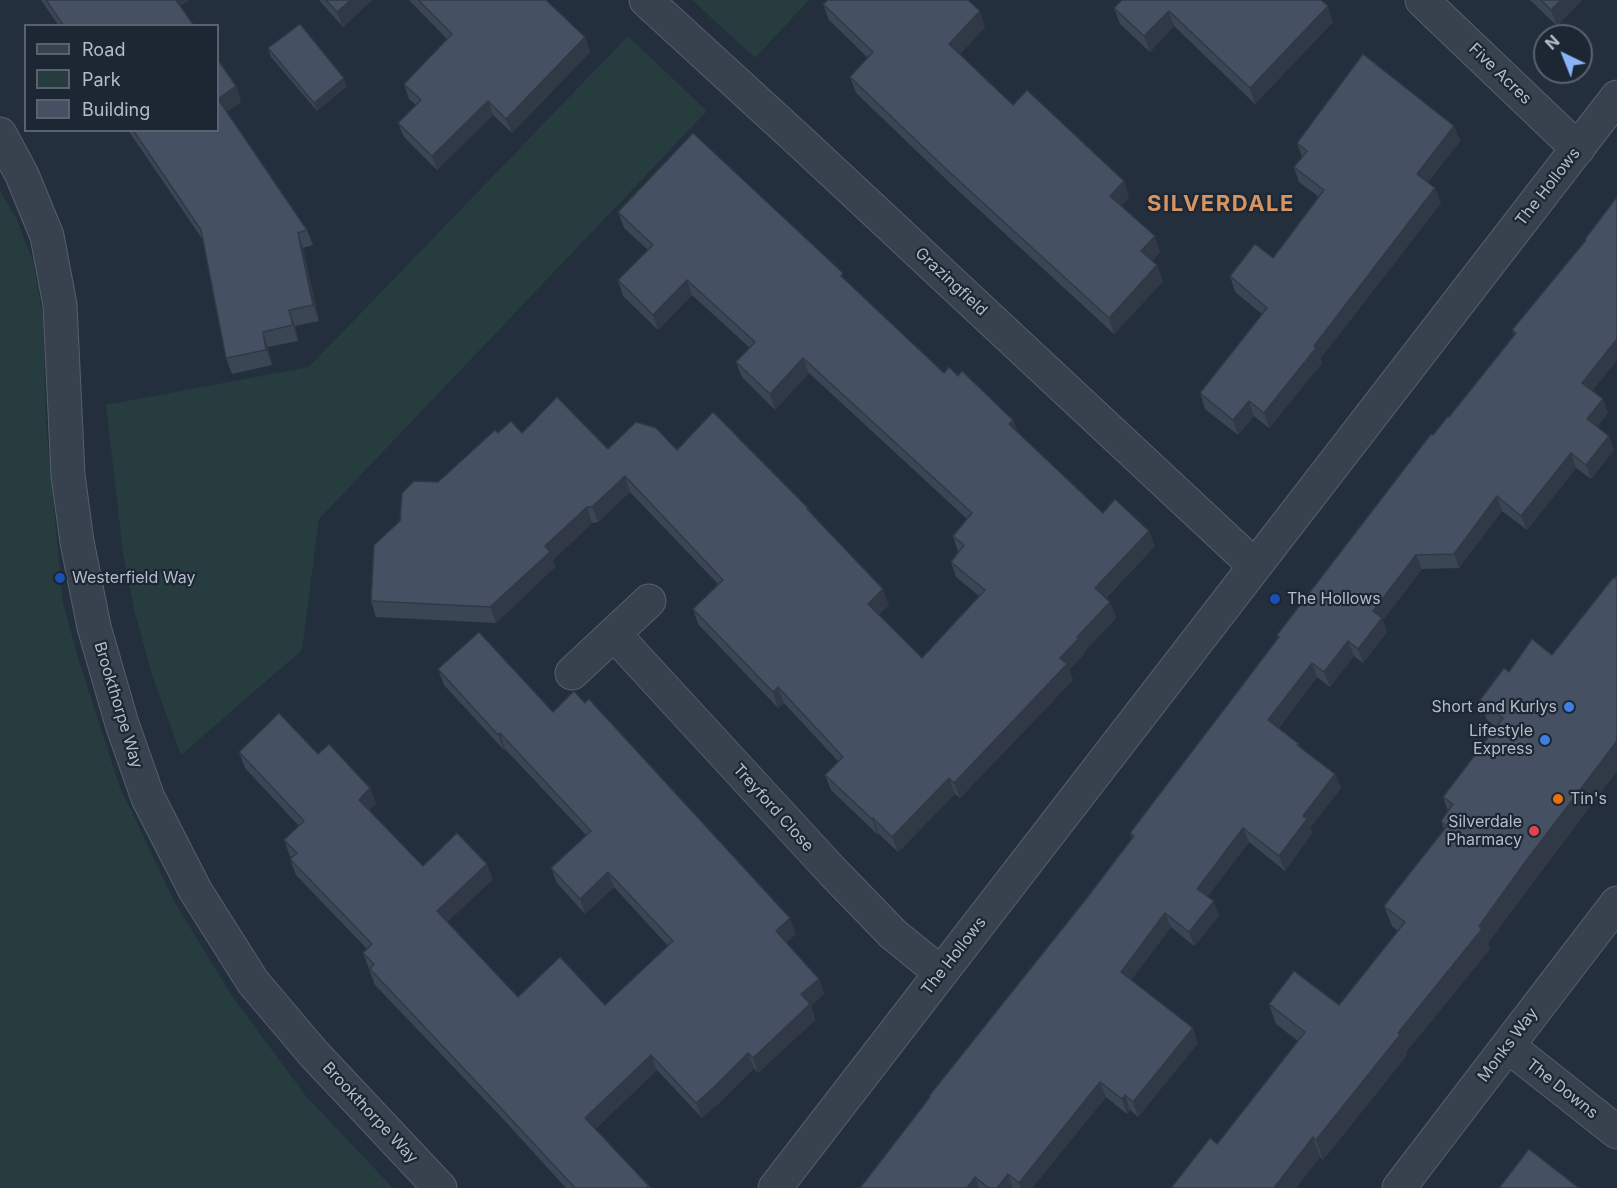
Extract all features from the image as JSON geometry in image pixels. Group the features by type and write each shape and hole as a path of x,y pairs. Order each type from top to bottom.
{"street":[{"name":"Grazingfield","path":"646,0 1255,566"},
{"name":"Five Acres","path":"1422,0 1578,149"},
{"name":"The Hollows","path":"775,1188 1617,98"},
{"name":"Brookthorpe Way","path":"0,134 22,175 47,237 60,305 68,476 77,542 94,627 122,724 148,798 195,890 253,982 314,1054 440,1188"},
{"path":"572,673 649,601"},
{"name":"Treyford Close","path":"614,634 832,871 893,933 940,973"},
{"name":"Monks Way","path":"1399,1188 1617,903"},
{"name":"The Downs","path":"1508,1046 1617,1132"}],"green space":[{"path":"692,0 809,0 755,58"},
{"path":"628,36 707,111 319,519 302,650 181,755 152,675 135,613 123,553 106,405 309,367"},
{"path":"0,191 16,218 33,261 43,317 46,424 63,603 119,785 175,903 234,999 306,1096 393,1188 0,1188"}],"building":[{"path":"46,0 176,0 193,24 63,24"},
{"path":"326,0 351,0 337,12"},
{"path":"418,0 546,0 585,37 506,119 488,101 432,156 398,123 421,100 404,84 452,34"},
{"path":"828,0 968,0 980,11 949,44 1013,105 1027,90 1124,181 1110,196 1155,236 1141,251 1157,265 1109,318 945,168 850,77 873,52 823,4"},
{"path":"1122,0 1321,0 1328,6 1250,88 1169,11 1144,36 1114,8"},
{"path":"1541,0 1561,0 1551,10"},
{"path":"300,24 344,78 314,103 268,48"},
{"path":"1363,54 1454,126 1417,174 1435,188 1314,346 1316,348 1264,413 1249,401 1233,420 1200,393 1267,308 1230,276 1255,244 1273,258 1324,190 1294,167 1307,151 1297,143"},
{"path":"219,61 236,86 219,98"},
{"path":"219,100 307,230 298,233 313,305 289,310 293,325 263,332 266,350 226,358 201,230 134,132 219,132"},
{"path":"693,133 843,273 841,276 944,373 949,367 958,376 962,371 1013,420 1009,424 1103,513 1115,499 1149,531 1095,588 1110,602 1060,658 1067,664 954,783 949,778 892,837 825,775 843,757 778,687 773,692 693,609 723,580 625,476 545,546 550,552 490,607 371,601 374,545 400,521 402,493 414,481 438,482 495,430 498,433 511,421 522,433 557,397 608,449 636,422 656,428 677,450 713,412 808,508 883,589 868,604 922,658 985,590 951,562 964,545 953,536 972,513 803,358 770,394 736,362 755,342 687,280 653,315 618,280 653,245 618,212"},
{"path":"1617,197 1617,339 1582,383 1603,399 1587,419 1609,436 1586,465 1571,453 1521,516 1497,496 1454,554 1416,555 1373,611 1382,618 1358,649 1348,641 1324,672 1312,663 1268,720 1335,774 1303,816 1307,819 1279,856 1243,828 1197,889 1214,901 1189,932 1165,913 1121,972 1193,1028 1133,1102 1125,1095 1122,1099 1100,1082 1019,1183 1008,1174 997,1188 989,1188 975,1177 967,1188 860,1188 929,1096 1134,836 1130,833 1279,637 1277,635 1431,434 1433,435 1449,417 1516,333 1512,330 1586,240"},
{"path":"1617,575 1617,741 1479,926 1482,929 1316,1140 1313,1137 1274,1188 1171,1188 1210,1138 1217,1144 1305,1032 1269,1004 1294,971 1339,1005 1405,922 1384,906 1447,826 1441,821 1453,804 1443,797 1503,718 1480,700 1504,668 1509,672 1532,639 1552,655"},
{"path":"479,632 553,712 574,691 585,703 589,699 790,918 776,931 819,979 801,994 810,1004 753,1058 748,1053 696,1103 651,1055 585,1118 649,1186 646,1188 575,1188 370,969 374,964 363,953 372,944 290,859 297,853 284,840 304,821 239,752 279,713 318,754 329,744 370,788 359,800 423,866 457,833 487,864 437,911 518,997 560,957 605,1005 673,941 608,872 580,899 551,868 591,831 438,669"},
{"path":"1529,1149 1579,1188 1499,1188"}],"place":[{"name":"Westerfield Way","path":"60,578"},
{"name":"The Hollows","path":"1275,599"},
{"name":"Short and Kurlys","path":"1569,707"},
{"name":"Lifestyle Express","path":"1545,740"},
{"name":"Tin's","path":"1558,799"},
{"name":"Silverdale Pharmacy","path":"1534,831"}],"district":[{"name":"SILVERDALE","path":"1221,204"}]}
